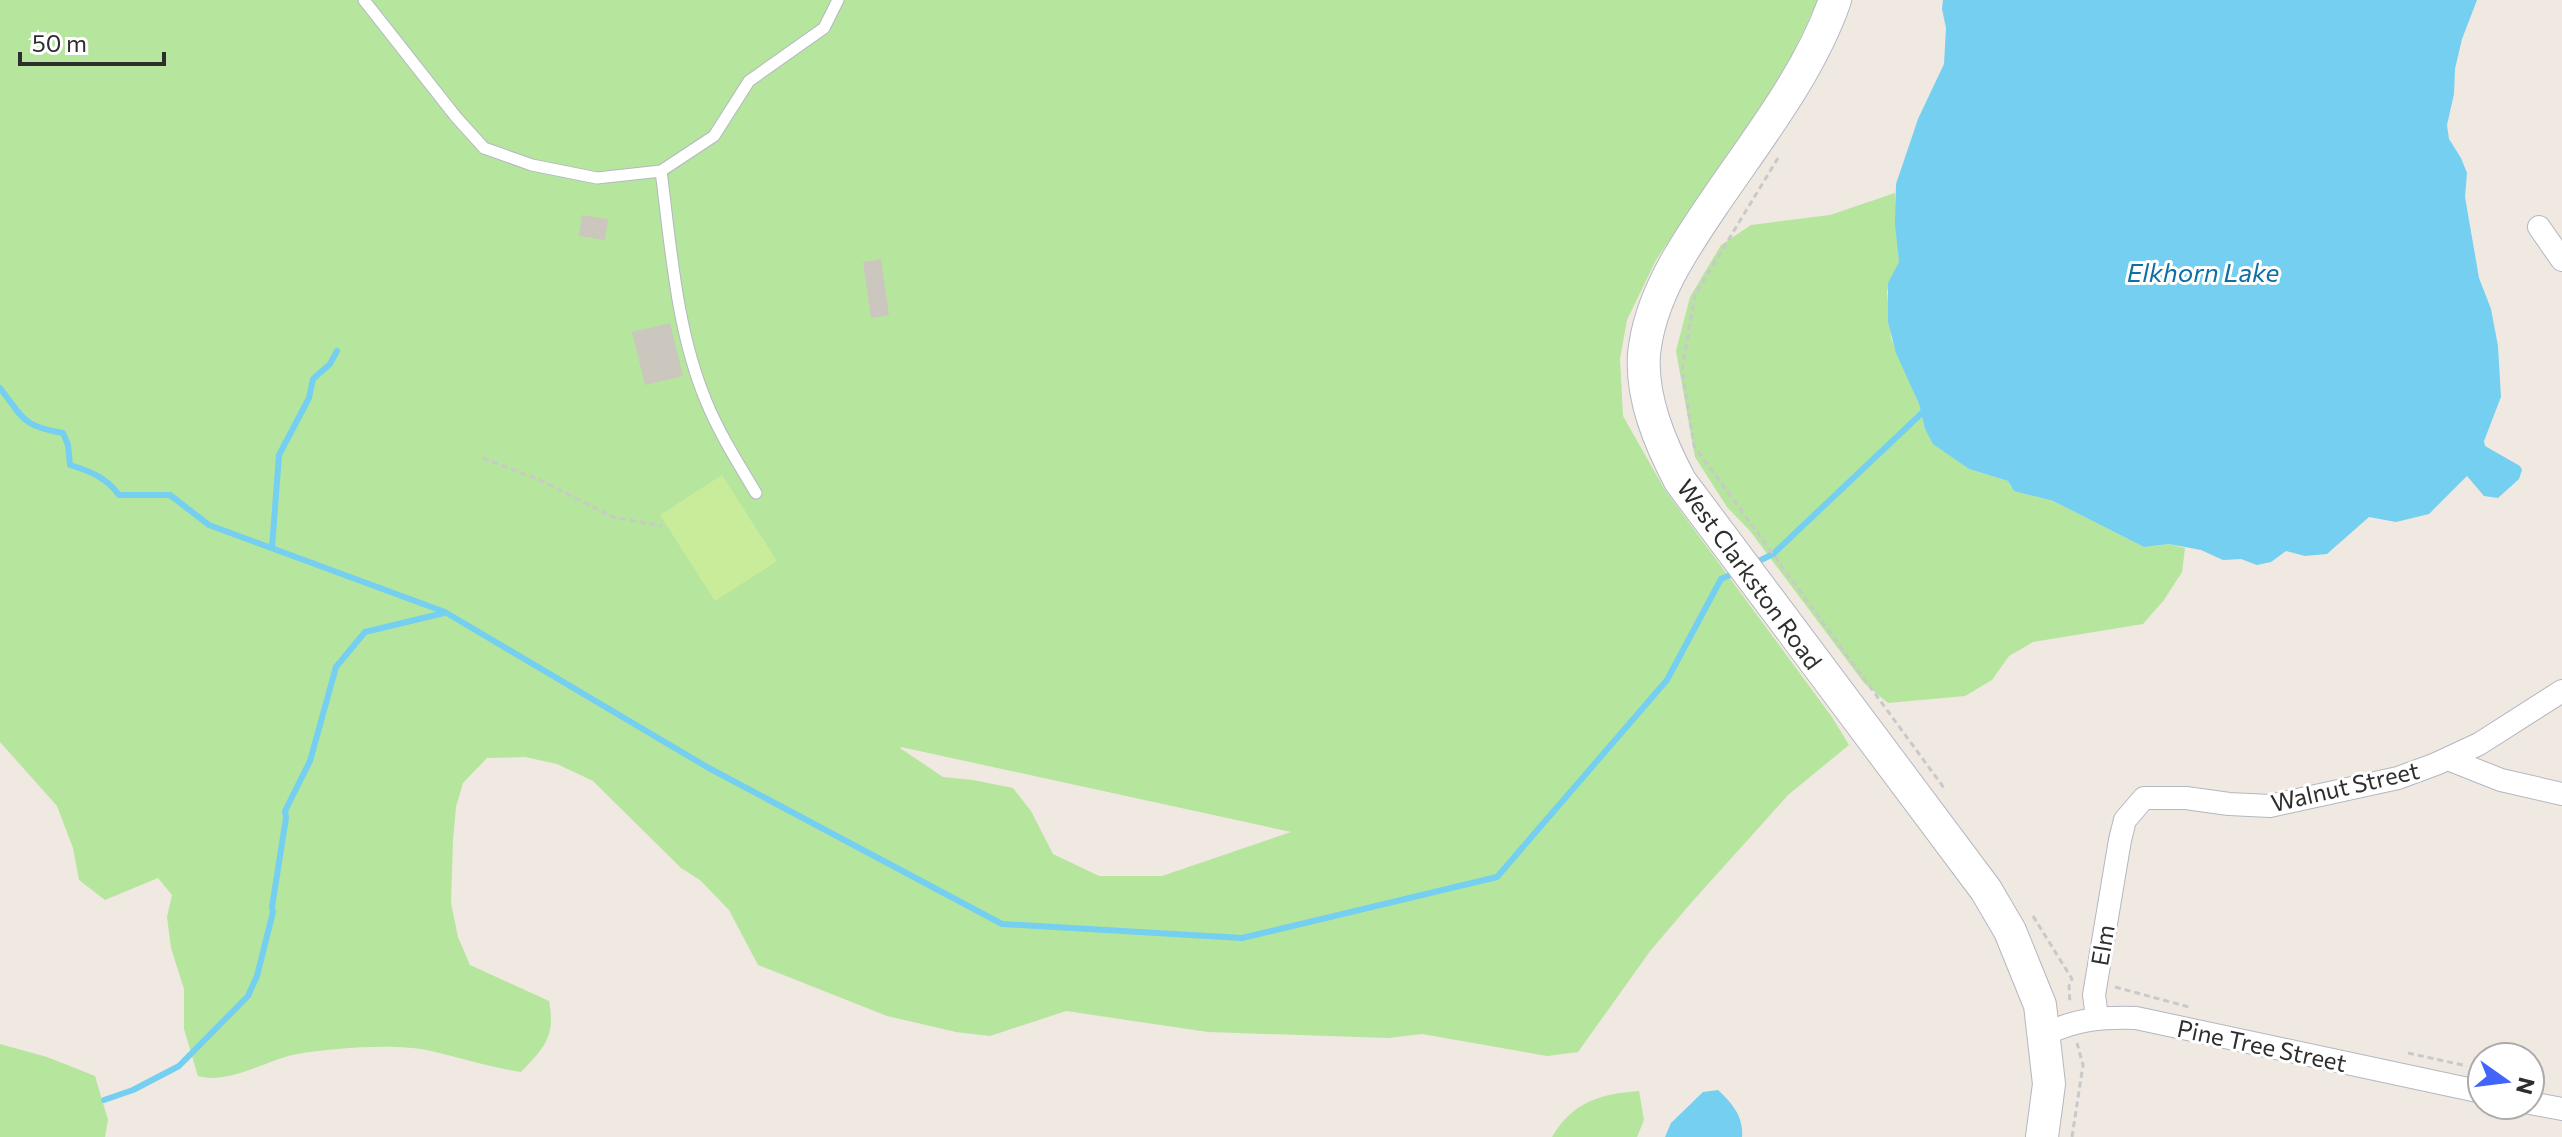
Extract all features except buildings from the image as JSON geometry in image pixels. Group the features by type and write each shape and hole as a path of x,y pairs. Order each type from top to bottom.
{"main road":[{"name":"West Clarkston Road","path":"1835,0 1827,21 1783,100 1682,251 1651,313 1644,354 1645,386 1662,448 1680,481 1986,890 2010,931 2040,1005 2049,1084 2042,1137"}],"street":[{"path":"2539,227 2562,260"},
{"name":"Walnut Street","path":"2114,873 2125,820 2144,798 2186,798 2270,806 2398,778 2479,744 2562,691"},
{"path":"2448,759 2501,780 2562,794"},
{"name":"Elm","path":"2097,1017 2094,995 2114,873"},
{"name":"Pine Tree Street","path":"2044,1035 2065,1024 2097,1017 2136,1018 2466,1089"}],"lane":[{"path":"364,0 484,148 532,165 597,178 661,171 714,136 749,81 824,28 838,0"},
{"path":"661,171 687,344 706,400 728,446 756,493"}],"path":[{"path":"1785,147 1695,295 1682,370 1694,446 1925,761"},
{"path":"483,458 542,481 613,517 662,526"}],"green space":[{"path":"0,0 1818,0 1784,72 1656,260 1627,320 1620,359 1623,416 1665,490 1832,717 1849,745 1788,795 1691,903 1651,950 1578,1052 1547,1056 1422,1034 1388,1038 1208,1032 1066,1011 990,1036 956,1032 887,1016 758,965 729,910 700,880 681,868 593,781 557,764 525,757 487,758 463,783 456,807 451,903 458,937 470,965 549,1001 551,1024 546,1041 521,1072 431,1051 383,1047 297,1054 235,1075 198,1076 184,1029 184,989 171,948 167,917 172,895 158,878 105,900 79,880 73,848 57,806 0,742","holes":["901,747 1291,832 1162,876 1099,876 1053,854 1031,811 1013,788 943,777"]},
{"path":"1895,193 1899,262 1887,291 1891,338 1919,404 1925,429 1948,454 1969,469 2008,481 2011,487 2022,493 2053,501 2144,547 2169,544 2185,548 2182,572 2164,600 2143,624 2033,642 2009,656 1992,680 1965,696 1888,703 1864,683 1750,531 1727,507 1695,457 1676,351 1690,297 1721,245 1751,225 1830,215"},
{"path":"722,475 777,561 715,601 660,515"},
{"path":"0,1044 47,1057 95,1076 108,1120 105,1137 0,1137"},
{"path":"1639,1091 1644,1120 1637,1137 1552,1137 1569,1115 1588,1102"}],"water":[{"name":"Elkhorn Lake","path":"1943,0 2477,0 2462,39 2447,125 2449,139 2467,173 2465,197 2479,278 2491,309 2498,346 2501,397 2484,441 2485,446 2520,466 2519,479 2498,498 2484,496 2467,476 2429,514 2396,522 2369,517 2327,554 2305,556 2286,551 2271,562 2257,565 2241,559 2223,560 2201,550 2169,544 2144,547 2053,501 2014,491 2008,481 1969,469 1933,444 1896,353 1888,322 1888,283 1899,262 1895,224 1896,184 1918,119 1944,64 1946,28"},
{"path":"1718,1090 1736,1111 1742,1137 1665,1137 1671,1123 1703,1092"}],"waterway":[{"path":"272,548 279,455 309,398 313,379 330,364 337,351"},
{"path":"0,388 25,420 63,433 70,465 98,476 119,495 170,495 209,525 445,612 707,767 1002,924 1242,938 1497,877 1667,680 1721,579 1735,573"},
{"path":"1755,563 1773,554 1922,413"},
{"path":"104,1100 133,1090 179,1066 248,996 257,976 273,912 285,811 310,761 336,667 365,632 444,613"}]}
